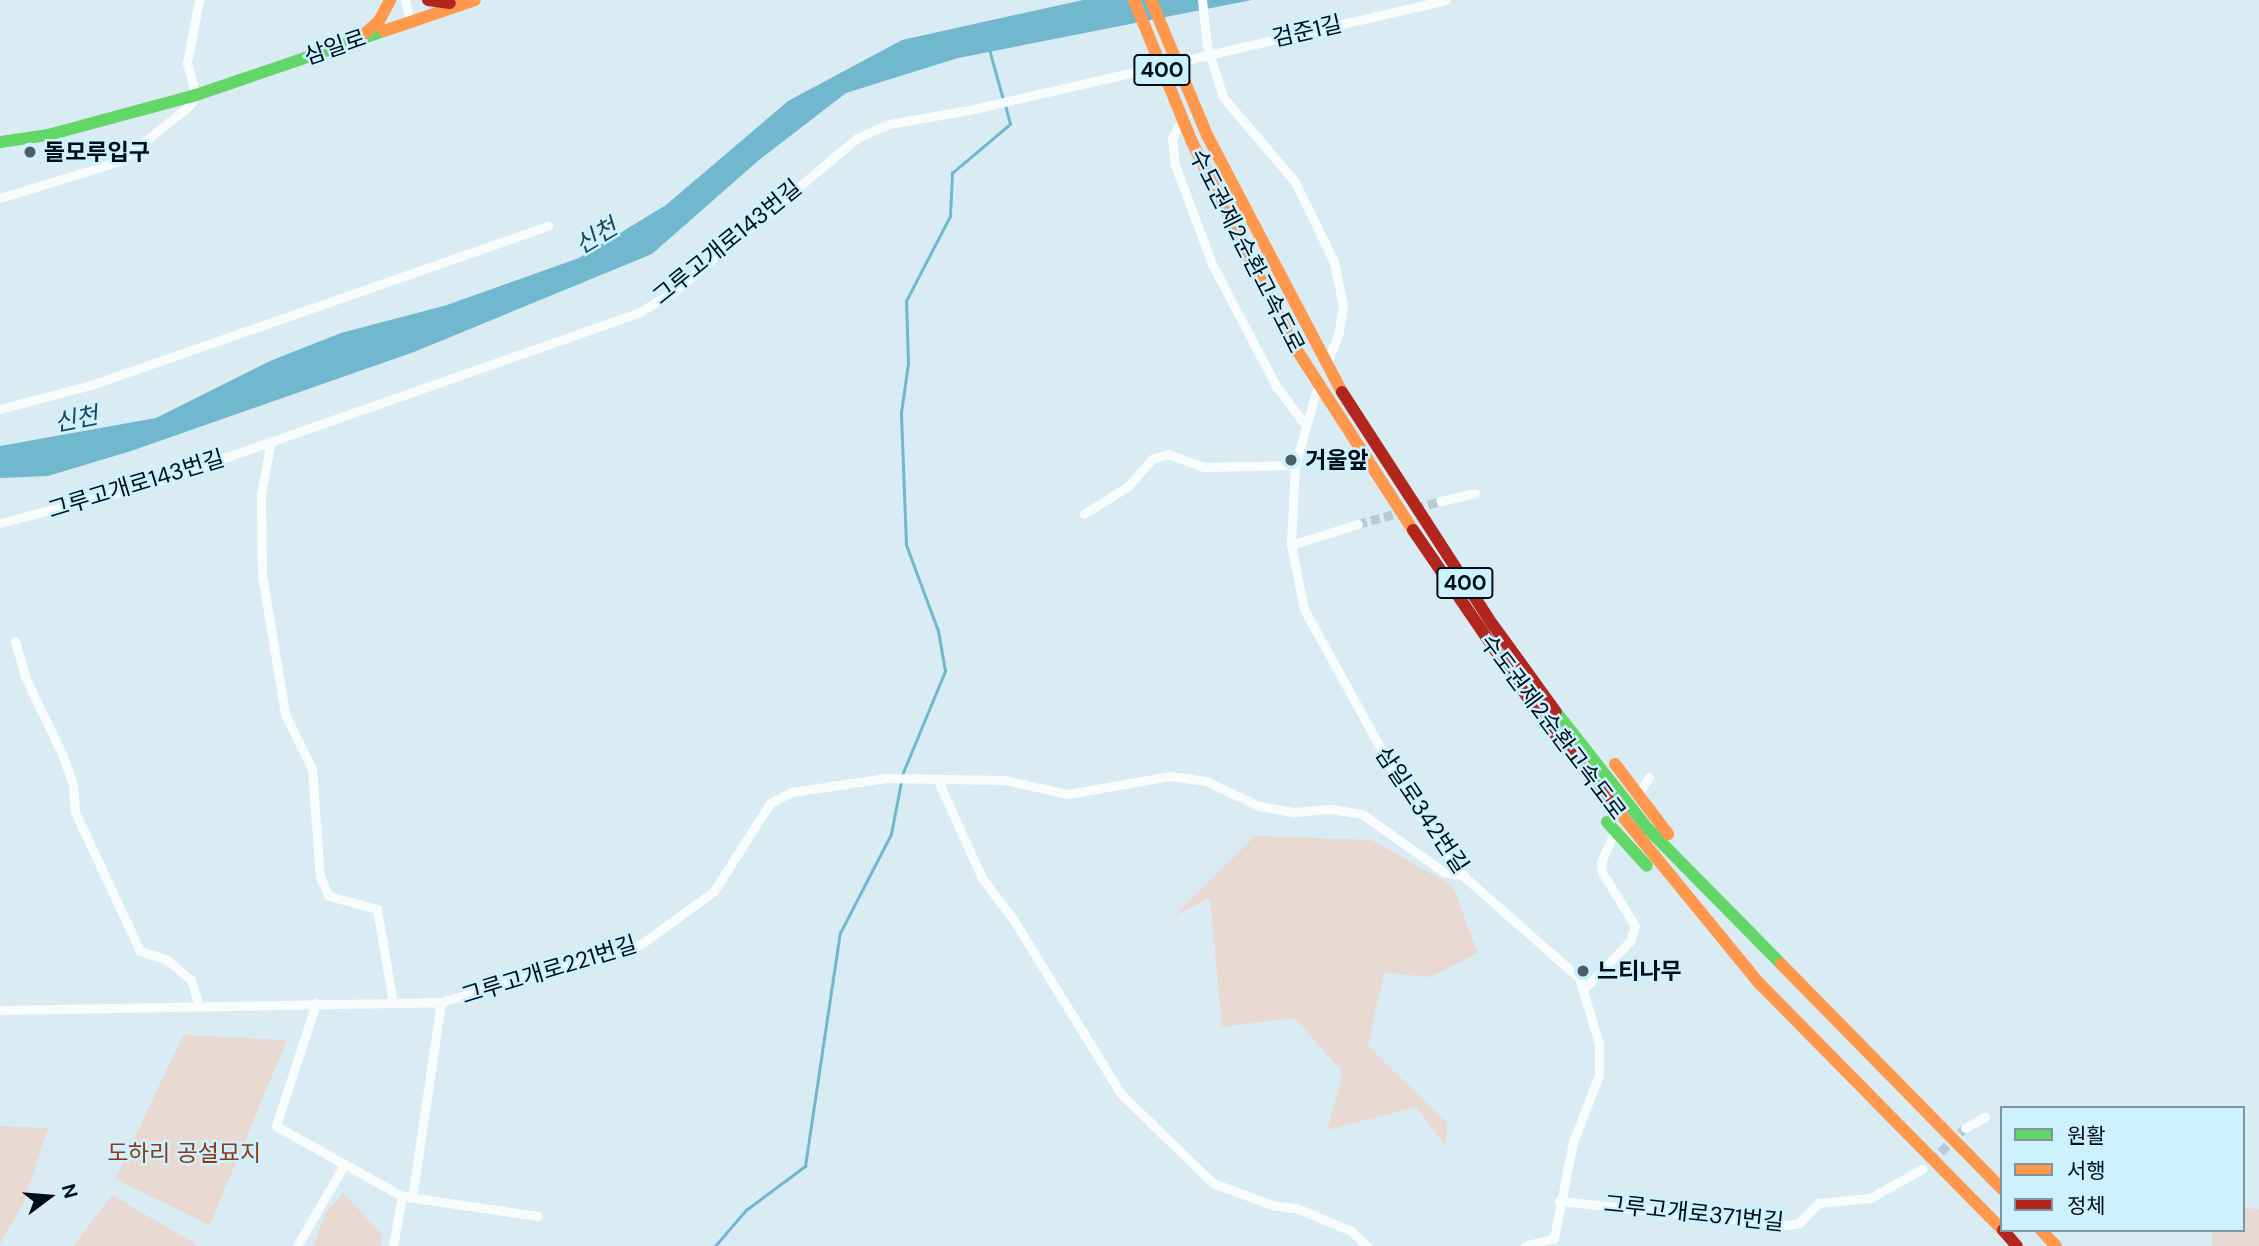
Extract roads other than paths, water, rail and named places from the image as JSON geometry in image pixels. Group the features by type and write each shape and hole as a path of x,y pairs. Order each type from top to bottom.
{"main road":[{"path":"358,39 379,21 390,0"},
{"path":"428,0 433,4 473,1"},
{"name":"수도권제2순환고속도로","path":"1134,0 1191,140 1293,344 1362,456 1541,718 1603,786 1651,824 1825,1014 1938,1122 2000,1187"},
{"name":"수도권제2순환고속도로","path":"1151,0 1207,135 1333,378 1412,504 1642,843 1759,983 1921,1142 2000,1228"},
{"name":"삼일로","path":"0,142 48,135 195,95 473,1"},
{"path":"1362,456 1446,603"},
{"path":"1412,504 1499,622"},
{"path":"1615,764 1651,824"},
{"path":"1607,822 1759,983"},
{"name":"수도권제2순환고속도로","path":"2004,1232 2017,1246"},
{"path":"2043,1232 2056,1246"}],"street":[{"path":"195,95 187,63 199,0"},
{"path":"405,0 410,21"},
{"name":"삼일로342번길","path":"1202,0 1209,50 1230,110 1296,183 1334,262 1343,305 1338,335 1304,423 1295,465 1291,545 1297,590 1322,645 1398,780 1464,875 1555,954 1585,988 1599,1044 1599,1075 1573,1142 1559,1201"},
{"name":"검준1길","path":"1019,98 1209,50 1446,0"},
{"name":"삼일로","path":"0,198 120,161 162,131 195,95"},
{"name":"그루고개로143번길","path":"0,523 147,485 638,313 673,292 857,138 889,124 1019,98"},
{"path":"1179,125 1172,138 1175,165 1212,264 1276,386 1304,423"},
{"path":"0,409 91,385 548,226"},
{"path":"271,441 261,494 262,575 285,714 312,769 320,877 329,896 377,909 393,1003"},
{"path":"1084,514 1127,486 1152,459 1168,454 1204,467 1295,465"},
{"path":"1441,501 1475,493"},
{"path":"1291,545 1359,524"},
{"path":"15,641 26,679 63,756 73,785 75,813 140,951 167,960 191,980 199,1006"},
{"name":"그루고개로221번길","path":"0,1010 440,1002 640,945 714,891 736,864 770,803 792,792 886,778 919,782 1004,780 1068,794 1170,776 1206,780 1259,806 1294,813 1331,809 1362,814 1444,872 1464,875"},
{"path":"1585,988 1630,941 1635,926 1602,872 1601,862 1612,835 1649,777"},
{"path":"938,781 982,878 1013,919 1121,1094 1213,1183 1272,1205 1299,1209 1351,1231 1367,1246"},
{"path":"412,1198 440,1002"},
{"path":"316,1003 276,1126 402,1196 538,1216"},
{"path":"1965,1128 1985,1117"},
{"path":"298,1246 344,1165"},
{"name":"그루고개로371번길","path":"1559,1201 1789,1225 1799,1223 1818,1203 1870,1198 1922,1169"},
{"path":"393,1246 402,1196"},
{"path":"1525,1246 1554,1242 1559,1201"}],"water":[{"path":"1083,0 1252,0 958,58 846,93 759,160 652,254 414,352 131,451 48,476 0,478 0,446 156,418 270,361 341,333 447,305 579,258 666,205 788,101 902,40"}],"waterway":[{"path":"990,51 1003,98"},
{"path":"902,775 945,671 938,631 906,545 901,413 908,363 906,301 950,216 952,173 1010,124 1005,105"},
{"path":"715,1246 746,1210 805,1166 840,933 891,834 901,782"}],"tunnel":[{"path":"1415,508 1441,501"},
{"path":"1358,524 1402,512"},
{"path":"1931,1161 1965,1128"}],"place":[{"name":"돌모루입구","path":"30,152"},
{"name":"거울앞","path":"1291,460"},
{"name":"느티나무","path":"1583,971"}],"water label":[{"name":"신천","path":"596,236"},
{"name":"신천","path":"76,419"}],"park label":[{"name":"도하리 공설묘지","path":"184,1153"}]}
